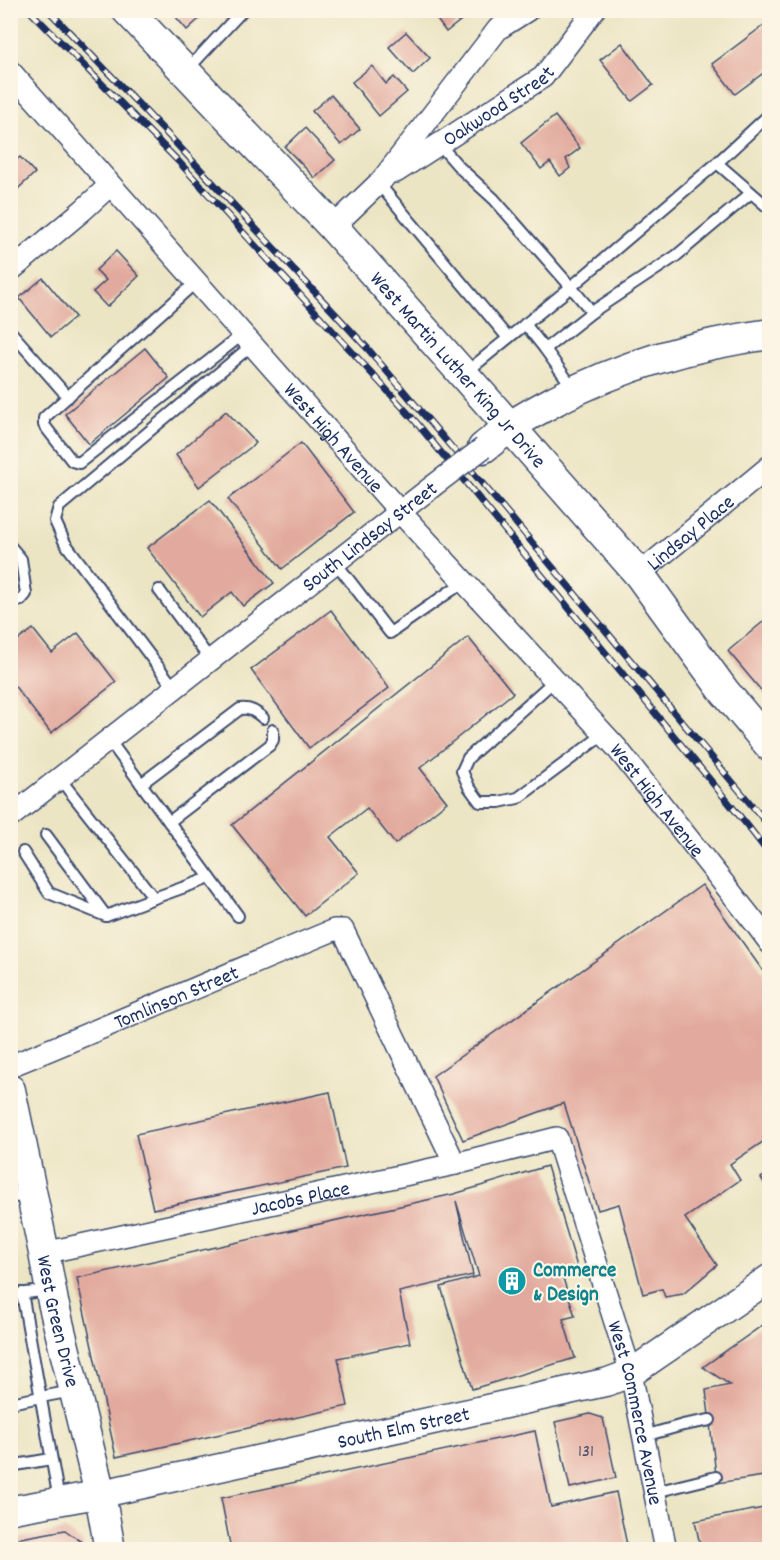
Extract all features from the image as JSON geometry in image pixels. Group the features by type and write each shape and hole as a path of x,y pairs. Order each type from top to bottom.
{"main road":[{"name":"West Martin Luther King Jr Drive","path":"127,10 333,227 639,574 724,691 770,746"},
{"name":"South Lindsay Street","path":"483,447 510,427 575,391 614,373 705,345 770,334"},
{"name":"West Green Drive","path":"10,1090 22,1197 44,1253 36,1292 74,1391 100,1494 110,1550"}],"street":[{"name":"Oakwood Street","path":"333,227 381,182 498,29 528,10"},
{"name":"Oakwood Street","path":"381,182 543,77 594,10"},
{"name":"West High Avenue","path":"10,71 401,513 616,747 770,943"},
{"path":"10,271 110,185"},
{"name":"South Lindsay Street","path":"10,817 483,447"},
{"name":"Lindsay Place","path":"639,574 770,466"},
{"name":"Tomlinson Street","path":"10,1066 279,952 334,930 344,930 455,1164"},
{"name":"Jacobs Place","path":"44,1253 455,1164 556,1138"},
{"name":"West Commerce Avenue","path":"556,1138 631,1373 666,1550"},
{"name":"South Elm Street","path":"10,1510 100,1494 607,1382 631,1373 770,1278"}],"lane":[{"path":"185,72 243,10"},
{"path":"464,374 717,163 770,114"},
{"path":"439,144 460,168 494,199 592,312"},
{"path":"717,163 770,210"},
{"path":"381,182 508,338"},
{"path":"545,349 592,312 676,256 751,193"},
{"path":"196,282 44,418 44,424 72,461 79,463 248,340"},
{"path":"525,324 575,391"},
{"path":"10,331 68,397"},
{"path":"175,689 65,543 55,521 59,507 159,424 248,340"},
{"path":"10,546 21,559 26,594 21,600 10,603"},
{"path":"336,563 390,633 465,581"},
{"path":"159,590 211,661"},
{"path":"555,680 468,758 462,771 469,787 480,802 499,802 518,798 604,734"},
{"path":"141,784 240,709 255,711 263,718"},
{"path":"169,822 270,745 273,740 273,730"},
{"path":"109,740 238,916"},
{"path":"60,779 154,898"},
{"path":"46,835 106,916"},
{"path":"23,852 49,893 106,916 210,878"},
{"path":"10,1295 36,1292 40,1398 59,1502"},
{"path":"10,1403 74,1391"},
{"path":"644,1436 710,1420"},
{"path":"10,1466 51,1459"},
{"path":"655,1492 717,1477"}],"building":[{"path":"170,10 209,10 187,30"},
{"path":"430,10 474,10 446,32"},
{"path":"768,22 770,25 770,68 735,94 712,64"},
{"path":"406,32 430,58 413,74 389,47"},
{"path":"622,43 653,85 632,101 600,60"},
{"path":"372,66 386,84 394,77 407,92 379,116 352,82"},
{"path":"331,95 360,129 341,145 312,111"},
{"path":"555,116 580,148 566,159 570,168 560,176 550,162 541,169 521,143"},
{"path":"305,128 335,160 315,178 285,147"},
{"path":"20,157 35,173 10,196 10,165"},
{"path":"116,251 139,276 107,307 93,292 106,280 96,270"},
{"path":"43,278 75,317 51,337 19,298"},
{"path":"145,348 169,378 89,444 65,414"},
{"path":"226,411 256,443 199,487 176,455"},
{"path":"301,443 354,512 282,569 228,499"},
{"path":"210,500 274,583 243,606 232,592 200,617 147,548"},
{"path":"331,610 389,688 309,748 251,670"},
{"path":"770,616 770,701 728,651"},
{"path":"33,629 52,653 78,633 116,682 51,733 10,680 10,646"},
{"path":"468,637 513,693 420,768 447,802 395,844 367,808 330,837 359,873 305,916 232,825"},
{"path":"702,885 770,981 770,1137 730,1164 740,1180 685,1218 717,1265 683,1294 665,1297 662,1289 643,1294 619,1204 598,1210 564,1103 463,1140 433,1076"},
{"path":"330,1092 346,1168 153,1209 136,1134"},
{"path":"547,1166 578,1270 562,1275 575,1316 563,1319 575,1358 472,1389 441,1287 479,1276 456,1201 473,1275 399,1292 410,1343 338,1358 348,1406 116,1457 77,1278 454,1194"},
{"path":"770,1172 770,1191 761,1178"},
{"path":"770,1320 770,1475 717,1483 706,1390 730,1385 703,1367"},
{"path":"590,1414 603,1418 616,1478 570,1488 555,1422"},
{"path":"535,1431 551,1507 616,1492 628,1550 231,1550 221,1498"},
{"path":"769,1507 770,1550 701,1550 695,1521"},
{"path":"65,1530 83,1543 84,1550 10,1550 10,1540"}],"railway":[{"path":"29,10 179,162 416,422 770,855"},
{"path":"48,10 368,349 770,827"}],"place":[{"name":"Commerce & Design","path":"512,1281"}]}
